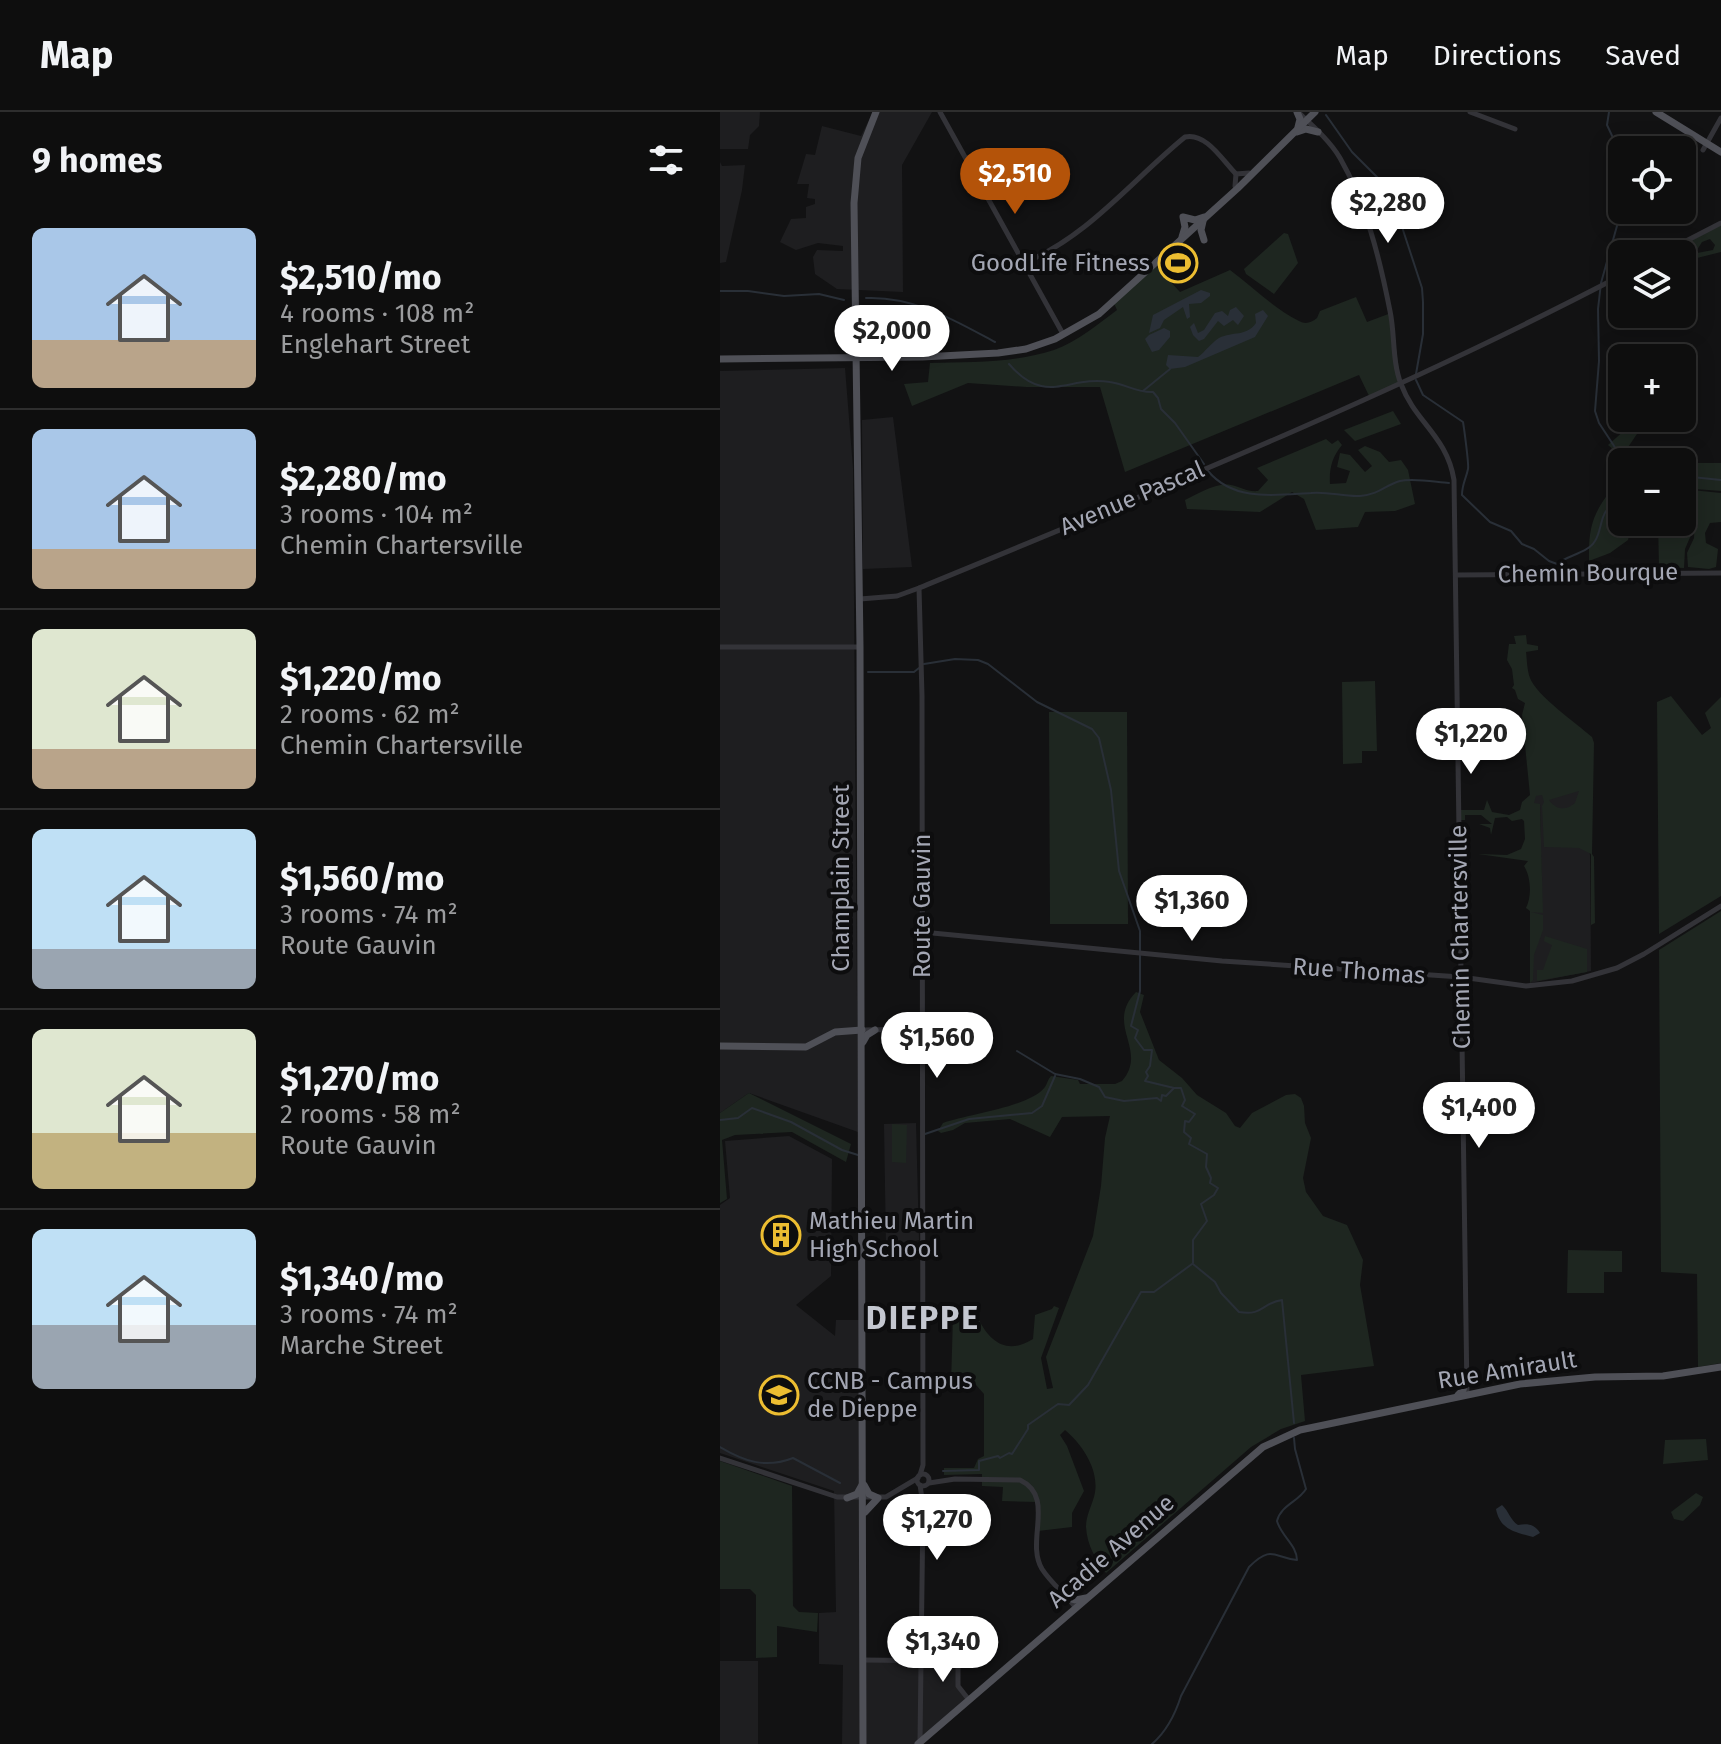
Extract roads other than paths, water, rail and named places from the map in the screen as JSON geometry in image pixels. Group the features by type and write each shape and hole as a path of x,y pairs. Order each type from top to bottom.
{"main road":[{"name":"Champlain Street","path":"863,1744 860,599 854,188 861,147 876,112"},
{"path":"1291,135 1300,124 1299,112 1315,112"},
{"path":"720,358 998,353 1026,349 1064,335 1099,314 1315,112"},
{"path":"1315,112 1318,132"},
{"path":"1656,112 1721,152"},
{"path":"1291,135 1306,129 1318,132"},
{"path":"1237,187 1260,165"},
{"path":"1181,239 1185,227 1183,217 1195,220 1204,217"},
{"path":"1181,239 1192,236 1204,240 1201,229 1204,217"},
{"path":"856,334 870,356"},
{"path":"835,357 849,349 856,334"},
{"path":"835,357 850,363 856,373 870,356"},
{"path":"720,1046 806,1047 856,1022 862,1008"},
{"path":"843,1030 862,1030"},
{"path":"843,1030 854,1037 862,1048"},
{"path":"862,1048 865,1037 875,1030"},
{"name":"Rue Amirault","path":"1300,1430 1467,1394 1545,1382 1595,1377 1663,1376 1721,1367"},
{"path":"1467,1376 1470,1388 1480,1392"},
{"path":"1457,1396 1463,1390 1467,1376"},
{"name":"Acadie Avenue","path":"919,1743 1263,1447 1300,1430"},
{"path":"847,1498 857,1494 863,1483"},
{"path":"863,1483 869,1494 878,1498 863,1518"},
{"path":"1068,1598 1088,1598"}],"street":[{"path":"940,112 1064,335"},
{"name":"Chemin Chartersville","path":"1299,112 1339,157 1363,210 1390,310 1401,385 1413,408 1439,439 1451,464 1455,497 1467,1394"},
{"path":"1470,112 1515,129"},
{"path":"1707,143 1721,118"},
{"path":"1024,263 1074,235 1182,139 1191,135 1203,139 1236,174 1237,187"},
{"path":"1236,174 1249,173"},
{"path":"1688,240 1721,223"},
{"name":"Avenue Pascal","path":"860,599 897,596 919,588 1401,385 1544,317 1608,283"},
{"name":"Chemin Bourque","path":"1456,575 1721,573"},
{"name":"Route Gauvin","path":"919,588 923,1465 922,1729 919,1743"},
{"path":"720,647 860,647"},
{"name":"Rue Thomas","path":"922,932 1222,961 1461,977 1526,986 1580,979 1634,960 1721,906"},
{"path":"862,1030 922,1029"},
{"path":"720,1458 818,1492 847,1498 878,1498 892,1494 909,1482 923,1480 1020,1480 1035,1491 1038,1502 1040,1567 1076,1608"},
{"path":"863,1660 955,1662 958,1666 958,1686 969,1700"},
{"path":"922,1729 931,1733"}],"waterway":[{"path":"1609,112 1607,125 1612,136"},
{"path":"1326,115 1352,152 1389,189 1401,212 1403,230 1422,288 1423,334 1416,374"},
{"path":"1615,448 1595,411 1601,283 1618,224"},
{"path":"720,291 784,296 819,294 844,300"},
{"path":"866,298 884,298 917,305 995,342"},
{"path":"1009,364 1022,377 1046,387 1095,381 1153,392 1161,409 1175,423 1204,464"},
{"path":"1143,391 1170,369"},
{"path":"1416,380 1423,395 1463,422 1468,466 1462,495 1490,522 1511,531 1522,544 1557,564 1592,545 1608,510"},
{"path":"1208,471 1230,488 1269,495 1317,493 1360,496 1406,480 1449,483"},
{"path":"1696,477 1721,480"},
{"path":"924,664 955,659 978,660 988,664 1037,702 1092,729 1099,738 1111,790 1119,871 1140,931 1140,991 1131,1026 1138,1030 1135,1038 1144,1050 1152,1050 1145,1081 1174,1088"},
{"path":"868,672 914,672 919,668"},
{"path":"1017,1051 1055,1074 1099,1087 1105,1097 1124,1101 1157,1098 1161,1101 1162,1095 1166,1096 1174,1088 1181,1088 1185,1100 1182,1106 1195,1114 1189,1122 1185,1121 1184,1132 1191,1138 1189,1144 1207,1154 1210,1183 1218,1188 1201,1204 1207,1221 1193,1240 1193,1263"},
{"path":"925,1134 969,1119 1032,1113 1042,1106 1055,1076"},
{"path":"720,1120 738,1118 752,1108 791,1122 842,1150 858,1155"},
{"path":"943,1471 979,1470 979,1461 1012,1454 1028,1425 1058,1404 1069,1405 1088,1385 1141,1292 1154,1292 1192,1264"},
{"path":"1193,1264 1215,1282 1239,1312 1258,1311 1282,1300 1294,1423"},
{"path":"1152,1744 1170,1722 1249,1567 1268,1554 1297,1560 1277,1521 1282,1511 1306,1489 1294,1438"},
{"path":"720,1447 755,1462 773,1463 793,1458 840,1483"}],"place":[{"name":"GoodLife Fitness","path":"1178,263"},
{"name":"Mathieu Martin High School","path":"781,1235"},
{"name":"CCNB - Campus de Dieppe","path":"779,1395"}],"district":[{"name":"DIEPPE","path":"923,1318"}]}
